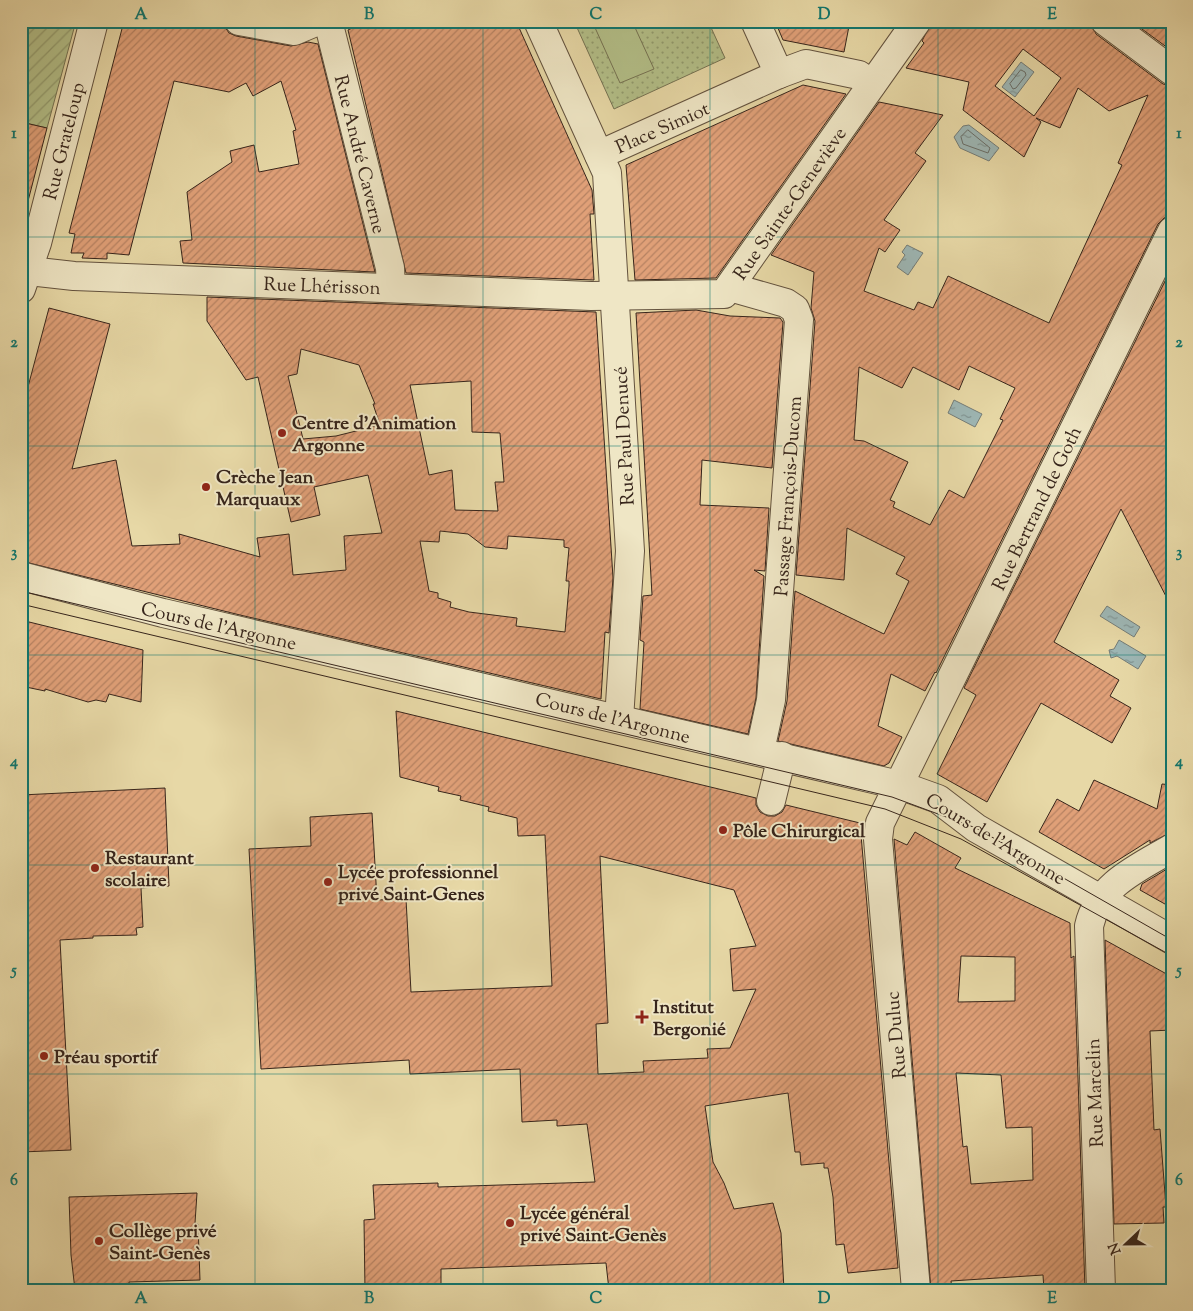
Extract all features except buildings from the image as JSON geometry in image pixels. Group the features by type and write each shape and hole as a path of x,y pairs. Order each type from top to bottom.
{"street":[{"name":"Rue Grateloup","path":"25,280 94,21"},
{"path":"239,21 294,31 318,21"},
{"name":"Rue André Caverne","path":"328,21 390,268 391,288"},
{"name":"Place Simiot","path":"538,21 599,155 779,74 806,64 859,75 872,84"},
{"path":"755,21 779,74"},
{"name":"Rue Sainte-Geneviève","path":"615,296 716,296 724,294 917,21"},
{"path":"1105,21 1172,71"},
{"name":"Rue Paul Denucé","path":"599,155 607,173 630,551 619,719"},
{"name":"Rue Bertrand de Goth","path":"899,785 1172,232"},
{"name":"Rue Lhérisson","path":"25,280 74,276 615,296"},
{"name":"Passage François-Ducom","path":"730,287 786,303 795,309 799,320 771,700 771,801"},
{"name":"Cours de l'Argonne","path":"21,576 172,615 899,785 938,799 976,828 1172,940"},
{"name":"Rue Duluc","path":"899,785 885,809 880,823 878,838 916,1290"},
{"name":"Rue Marcelin","path":"1101,1290 1089,926 1091,917 1114,883 1172,848"}],"green space":[{"path":"21,21 76,21 47,128 21,122"},
{"path":"574,21 708,21 725,58 614,109"},
{"path":"592,21 632,21 654,69 620,83"}],"water":[{"path":"1021,62 1034,72 1015,97 1002,87"},
{"path":"969,125 999,148 989,161 960,148 954,137 963,126"},
{"path":"907,245 923,253 908,275 897,267 905,255 902,252"},
{"path":"954,400 982,414 975,427 948,413"},
{"path":"1107,606 1140,627 1134,637 1100,616"},
{"path":"1119,640 1146,656 1138,669 1117,656 1111,658 1109,650 1114,649"}],"tram line":[{"path":"21,591 892,797 976,828 1172,940"},
{"path":"21,604 885,809 961,839 1172,956"}],"place":[{"name":"Centre d'Animation Argonne","path":"282,433"},
{"name":"Crèche Jean Marquaux","path":"206,487"},
{"name":"Pôle Chirurgical","path":"723,830"},
{"name":"Restaurant scolaire","path":"95,868"},
{"name":"Lycée professionnel privé Saint-Genes","path":"328,882"},
{"name":"Institut Bergonié","path":"642,1017"},
{"name":"Préau sportif","path":"44,1056"},
{"name":"Lycée général privé Saint-Genès","path":"510,1223"},
{"name":"Collège privé Saint-Genès","path":"99,1241"}]}
